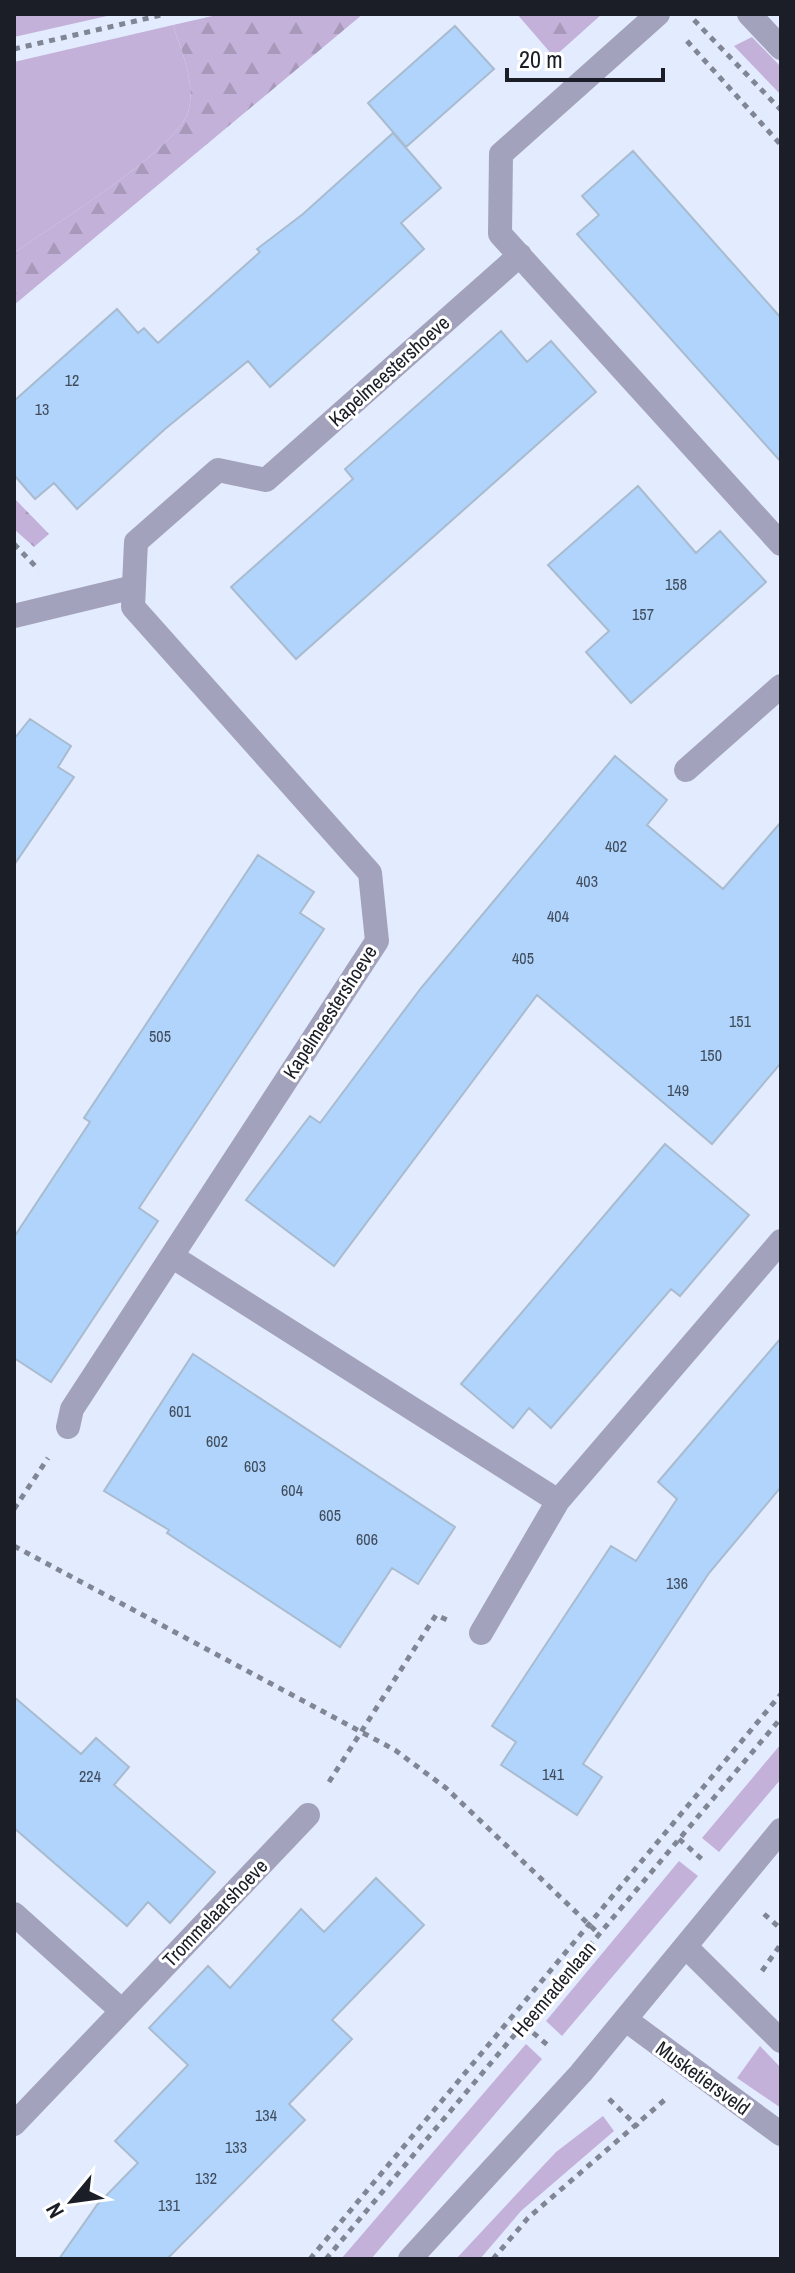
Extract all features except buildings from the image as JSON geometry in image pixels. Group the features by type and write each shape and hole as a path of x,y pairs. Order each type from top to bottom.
{"street":[{"path":"658,14 501,154 500,234 781,544"},
{"path":"749,14 781,48"},
{"name":"Kapelmeestershoeve","path":"68,1427 72,1409 377,941 370,873 133,607 136,542 218,470 266,480 520,255"},
{"path":"14,616 134,587"},
{"path":"686,770 781,686"},
{"path":"481,1633 558,1501 781,1241"},
{"path":"173,1257 558,1501"},
{"name":"Trommelaarshoeve","path":"14,2124 308,1815"},
{"path":"410,2259 626,2020 781,1830"},
{"path":"14,1914 122,2011"},
{"path":"686,1947 781,2041"},
{"name":"Musketiersveld","path":"626,2020 781,2134"}],"path":[{"path":"14,49 166,14"},
{"path":"688,14 781,110"},
{"path":"682,36 781,145"},
{"path":"14,1509 68,1427"},
{"path":"14,1546 395,1750 446,1788 599,1934"},
{"path":"308,1815 436,1615 481,1633"},
{"path":"310,2259 781,1694"},
{"name":"Heemradenlaan","path":"326,2259 781,1718"},
{"path":"741,2001 781,1944"},
{"path":"493,2259 528,2218 662,2105 691,2069"}],"green space":[{"path":"14,14 116,14 14,37"},
{"path":"221,14 363,14 14,305 14,253 112,186 164,144 181,125 189,109 190,88 187,67 173,25"},
{"path":"517,14 602,14 554,57"},
{"path":"173,25 187,67 190,88 189,109 181,125 164,144 112,186 14,253 14,62"},
{"path":"752,37 781,67 781,95 734,46"},
{"path":"14,498 49,534 34,547 14,529"},
{"path":"781,1744 781,1779 719,1852 702,1838"},
{"path":"679,1861 698,1876 562,2036 546,2021"},
{"path":"526,2044 542,2059 371,2259 341,2259"},
{"path":"760,2046 781,2068 781,2108 737,2078"},
{"path":"603,2116 614,2131 521,2211 480,2259 456,2259 556,2152"}]}
